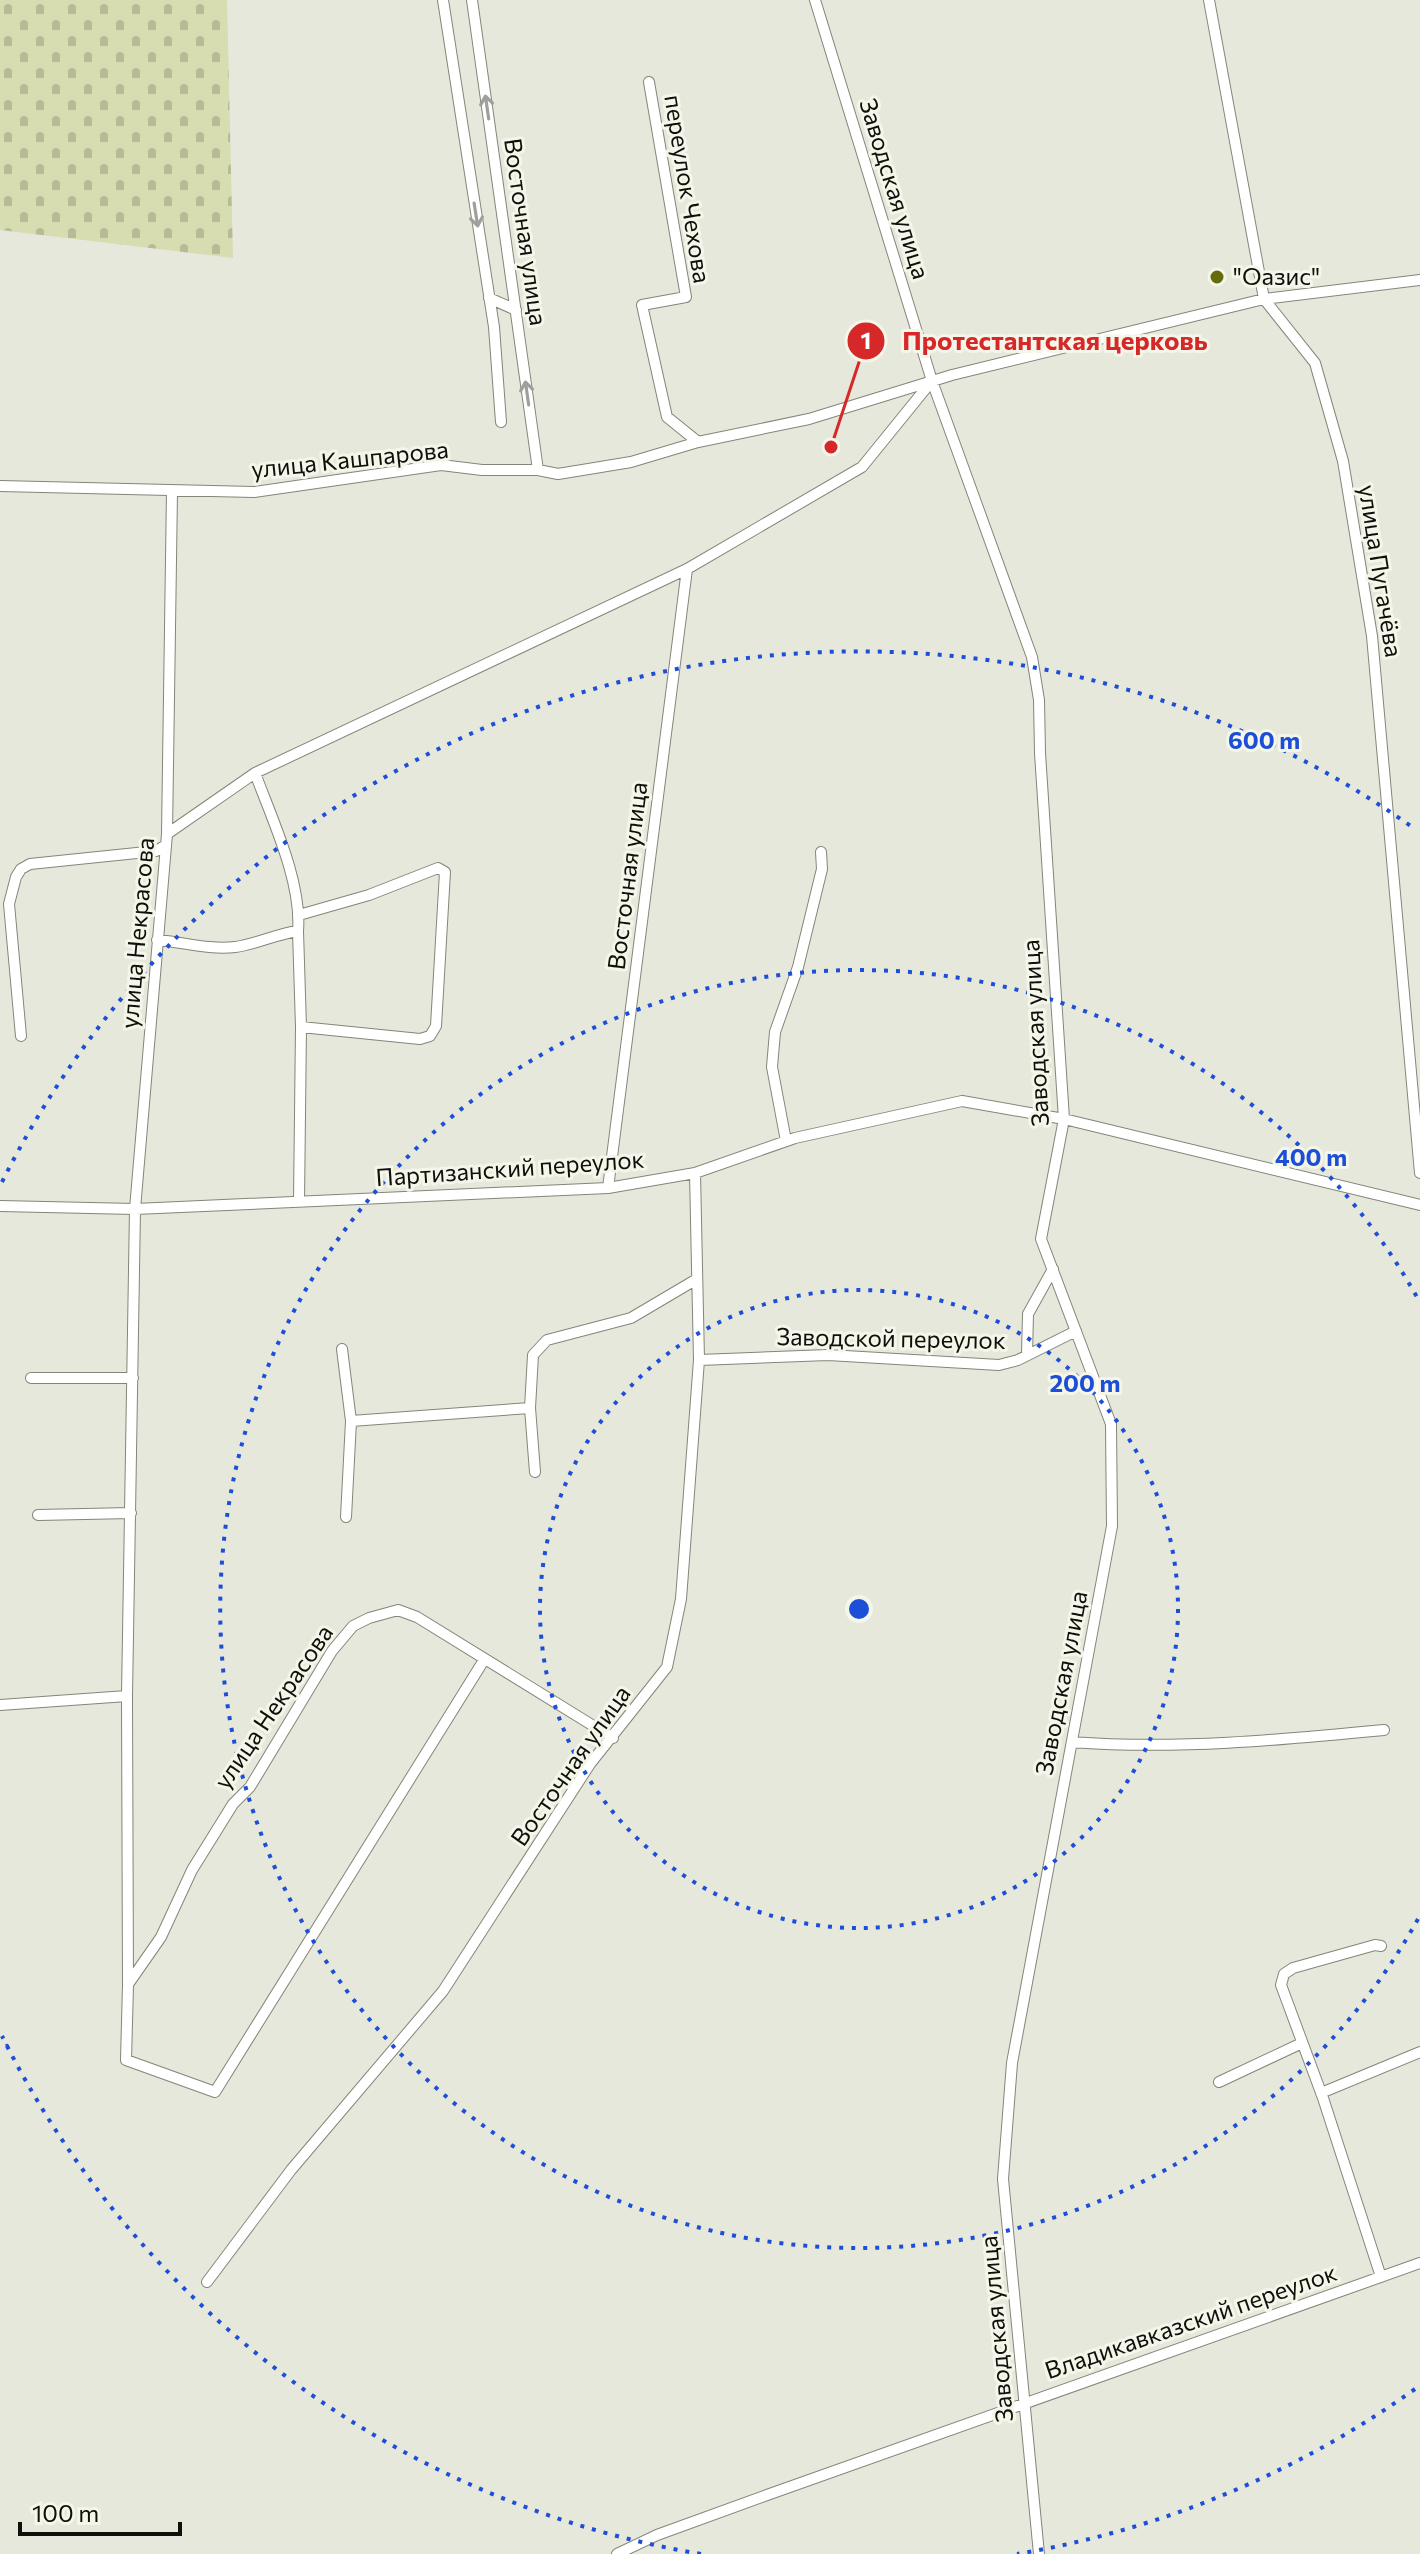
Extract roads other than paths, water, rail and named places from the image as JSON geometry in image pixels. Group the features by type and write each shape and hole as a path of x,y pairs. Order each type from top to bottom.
{"street":[{"name":"Восточная улица","path":"443,0 489,298 501,422"},
{"name":"Восточная улица","path":"472,0 538,470"},
{"name":"Заводская улица","path":"815,0 932,381 1032,657 1039,700 1064,1119 1041,1239 1111,1424 1112,1526 1012,2063 1003,2179 1039,2554"},
{"name":"улица Пугачёва","path":"1209,0 1264,299 1315,363 1343,461 1372,636 1420,1173"},
{"name":"переулок Чехова","path":"649,82 686,297 642,305 667,417 698,442"},
{"name":"улица Кашпарова","path":"0,486 254,492 441,465 482,470 538,470 558,474 617,464 698,442 809,419 932,381 1264,299 1420,280"},
{"path":"489,298 516,310"},
{"path":"21,1036 9,904 21,869 30,864 156,851 166,839 255,773 687,569 862,467 932,381"},
{"name":"улица Некрасова","path":"172,491 166,839 135,1209 127,1696 126,2060 215,2092 484,1660"},
{"name":"Восточная улица","path":"608,1188 687,569"},
{"path":"255,773 286,857 299,915 299,1201"},
{"path":"786,1141 772,1067 775,1032 798,967 822,869 821,852"},
{"path":"299,915 331,908 438,868 445,872 436,1026 430,1036 420,1039 301,1027"},
{"path":"157,940 239,947 298,931"},
{"name":"Партизанский переулок","path":"0,1206 135,1209 608,1188 695,1173 786,1141 962,1101 1064,1119 1420,1205"},
{"name":"Восточная улица","path":"207,2282 291,2170 443,1991 590,1764 667,1667 681,1599 699,1360 695,1173"},
{"path":"1027,1354 1028,1314 1053,1269"},
{"path":"535,1472 530,1408 533,1355 547,1340 631,1318 697,1279"},
{"name":"Заводской переулок","path":"699,1360 828,1355 999,1365 1018,1360 1076,1331"},
{"path":"342,1349 351,1421 346,1517"},
{"path":"31,1378 133,1378"},
{"path":"351,1421 530,1408"},
{"path":"38,1515 131,1513"},
{"name":"улица Некрасова","path":"128,1985 161,1937 200,1857 233,1804 250,1787 332,1651 353,1626 398,1610 417,1617 613,1738"},
{"path":"0,1705 127,1696"},
{"path":"1072,1742 1120,1746 1232,1743 1384,1730"},
{"path":"1381,1946 1375,1945 1293,1968 1284,1974 1281,1985 1321,2093 1381,2277"},
{"path":"1219,2082 1302,2043"},
{"path":"1321,2093 1420,2052"},
{"name":"Владикавказский переулок","path":"617,2554 657,2535 1023,2402 1420,2263"}],"place":[{"name":"\"Оазис\"","path":"1217,277"},
{"name":"Протестантская церковь","path":"831,447"}]}
